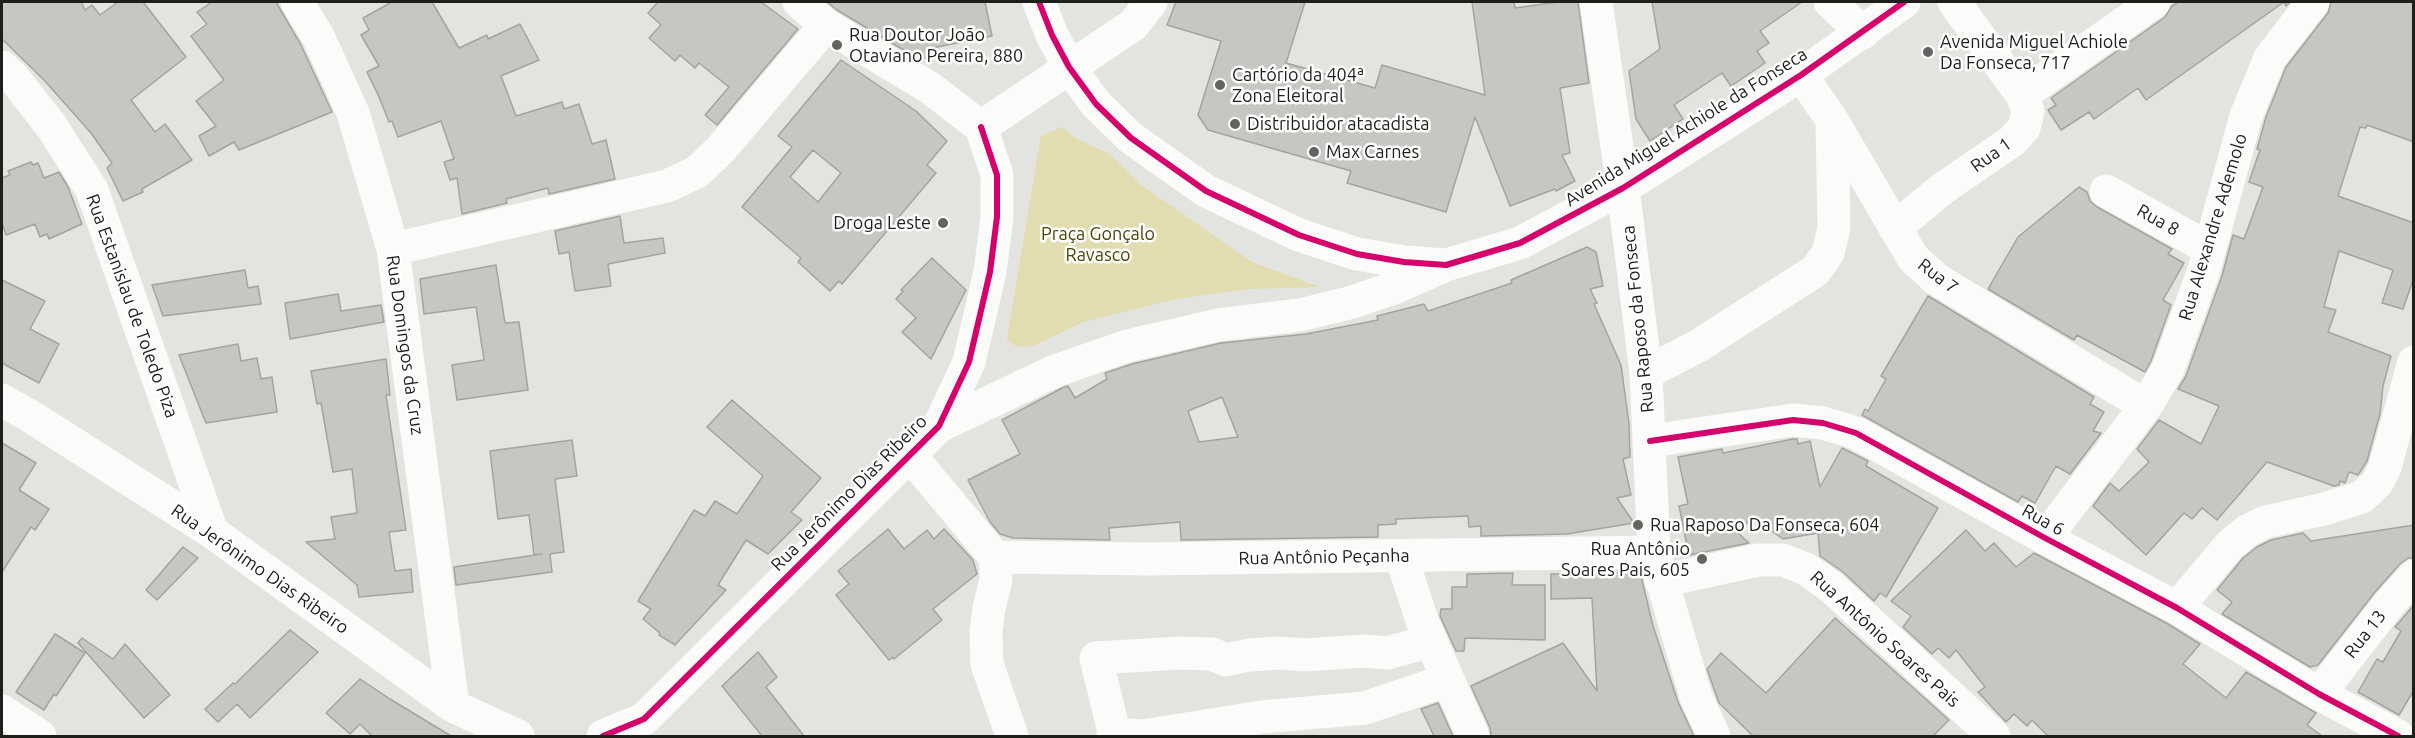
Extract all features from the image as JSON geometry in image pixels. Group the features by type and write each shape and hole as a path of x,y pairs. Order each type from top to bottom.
{"street":[{"name":"Rua Domingos da Cruz","path":"297,2 318,36 353,113 393,249 453,706"},
{"path":"799,2 826,25 930,88 981,127 1133,25 1151,2"},
{"name":"Avenida Miguel Achiole da Fonseca","path":"1039,2 1052,35 1070,67 1096,104 1131,138 1206,191 1299,235 1357,254 1404,262 1446,265 1520,243 1623,188 1801,75 1904,2"},
{"name":"Rua Raposo da Fonseca","path":"1596,2 1623,188 1646,373 1657,566 1696,696 1714,736"},
{"path":"1830,2 1863,33"},
{"path":"1954,2 2022,95 2154,2"},
{"name":"Rua Alexandre Ademolo","path":"2045,538 2146,406 2168,369 2204,270 2246,116 2270,58 2313,2"},
{"path":"393,249 667,186 697,172 721,149 826,25"},
{"name":"Rua Estanislau de Toledo Piza","path":"2,67 13,77 52,127 92,190 212,532"},
{"name":"Rua 7","path":"1801,75 1832,120 1913,258 1936,279 2146,406"},
{"name":"Rua 1","path":"1895,228 1942,189 2012,141 2024,128 2028,111 2022,95"},
{"path":"1646,373 1698,346 1815,271 1828,253 1834,228 1832,120"},
{"name":"Rua Jerônimo Dias Ribeiro","path":"939,426 969,362 990,272 997,217 997,175 981,127"},
{"name":"Rua 8","path":"2106,191 2210,249"},
{"name":"Rua Jerônimo Dias Ribeiro","path":"603,736 644,720 939,426 1055,371 1127,346 1218,325 1300,315 1394,288 1446,265"},
{"path":"2177,608 2230,545 2247,531 2265,522 2324,509 2362,497 2377,483 2385,467 2414,362"},
{"name":"Rua Jerônimo Dias Ribeiro","path":"2,400 212,532 453,706 518,736"},
{"name":"Rua 6","path":"1650,441 1793,420 1823,423 1856,433 2177,608 2319,694 2398,736"},
{"path":"909,454 995,557 996,580 986,632 987,664 1012,736"},
{"path":"1401,556 1431,641 1473,736"},
{"name":"Rua Antônio Peçanha","path":"995,557 1147,559 1401,556 1657,566"},
{"name":"Rua Antônio Soares Pais","path":"1657,566 1783,560 1806,569 1830,586 1994,736"},
{"name":"Rua 13","path":"2319,694 2389,604 2414,576"},
{"path":"1431,641 1387,653 1364,651 1304,655 1279,653 1249,655 1226,660 1212,654 1180,652 1096,658 1114,735 1143,736 1261,717 1365,708 1448,680"},
{"path":"2,711 40,736"}],"green space":[{"name":"Praça Gonçalo Ravasco","path":"1062,127 1077,139 1108,153 1141,185 1252,262 1320,287 1248,289 1176,299 1083,322 1033,346 1017,347 1007,339 1041,136"}],"building":[{"path":"2,2 81,2 85,10 92,5 100,15 118,2 143,2 186,57 131,100 155,132 165,124 192,160 142,189 143,192 123,201 107,168 112,163 91,133 44,80 2,39"},
{"path":"212,2 276,2 301,45 332,112 239,150 234,142 209,156 199,136 216,126 196,101 224,80 191,36 207,24 197,12"},
{"path":"392,2 432,2 459,48 487,35 488,39 520,24 539,60 501,76 516,116 562,102 564,109 579,104 592,144 606,140 615,179 549,194 548,188 506,199 507,203 462,214 457,178 450,180 444,162 454,159 441,121 398,137 367,72 379,66 361,35 369,30 363,18"},
{"path":"658,2 761,2 798,29 717,125 705,115 729,87 699,63 695,68 680,55 675,61 649,38 661,25 648,13"},
{"path":"827,2 985,2 992,36 927,49 931,60 902,49"},
{"path":"1176,2 1305,2 1286,63 1375,88 1382,65 1485,95 1472,2 1514,2 1515,8 1558,2 1578,2 1589,83 1560,88 1570,153 1562,155 1575,181 1556,191 1555,189 1510,206 1475,117 1446,212 1347,183 1351,171 1208,130 1198,115 1221,41 1167,25"},
{"path":"1652,2 1802,2 1760,31 1769,43 1757,51 1765,63 1731,86 1722,73 1674,105 1683,119 1650,141 1636,119 1629,71 1660,49"},
{"path":"2179,2 2284,2 2146,100 2138,88 2094,119 2089,112 2061,130 2048,110 2056,105 2051,98 2165,17 2172,6"},
{"path":"2331,2 2414,2 2414,142 2367,125 2366,128 2360,127 2338,196 2414,223 2414,277 2403,309 2382,303 2393,270 2339,251 2324,307 2336,310 2328,332 2391,356 2383,386 2380,414 2367,461 2358,475 2349,472 2345,483 2340,481 2339,485 2334,486 2267,462 2217,520 2202,508 2192,519 2184,513 2146,555 2093,506 2110,483 2119,491 2149,462 2137,449 2159,420 2201,444 2219,406 2178,389 2186,376 2222,276 2233,235 2244,239 2263,187 2249,182 2260,150 2257,149 2266,117 2286,67 2328,13"},
{"path":"841,60 916,111 947,141 927,165 936,173 842,284 839,281 830,291 798,262 801,258 742,207 792,147 778,136","holes":["813,150 841,173 818,202 790,177"]},
{"path":"31,162 33,165 38,163 44,178 59,172 68,187 82,224 49,239 47,234 40,237 35,224 6,235 2,223 2,178 10,175 8,171"},
{"path":"2079,187 2087,192 2090,201 2097,207 2172,249 2168,254 2184,263 2163,300 2171,305 2145,372 2077,335 2074,340 1988,289 2018,237"},
{"path":"620,216 624,243 663,238 665,253 608,264 611,286 575,291 569,252 559,254 555,231"},
{"path":"1587,247 1596,252 1603,286 1590,289 1597,303 1594,304 1621,365 1629,424 1630,457 1623,459 1631,495 1617,498 1634,523 1567,534 1481,536 1481,526 1469,527 1468,516 1396,519 1396,524 1378,525 1378,537 1181,540 1180,522 1109,528 1110,540 1013,538 1000,534 990,522 968,480 1020,454 1002,420 1062,388 1068,386 1075,398 1107,379 1105,373 1132,364 1221,343 1306,334 1378,320 1377,316 1424,304 1428,311 1512,283 1511,280","holes":["1222,397 1238,437 1199,442 1188,411"]},
{"path":"932,258 966,290 931,359 902,332 916,318 896,299 903,291 901,290"},
{"path":"496,265 505,323 519,322 528,390 457,400 452,365 484,360 476,307 424,314 420,279"},
{"path":"245,270 248,288 258,286 261,304 163,316 152,285"},
{"path":"2,280 45,301 30,329 59,344 39,383 2,363"},
{"path":"338,294 341,311 381,305 384,322 290,339 285,303"},
{"path":"1928,296 2094,397 2090,404 2104,412 2093,431 2101,433 2070,474 2056,466 2035,503 2022,496 2018,502 1862,415 1865,409 1868,411 1886,379 1881,376"},
{"path":"238,344 241,361 257,358 261,379 272,377 277,412 206,423 179,355"},
{"path":"386,359 390,395 386,395 406,530 389,532 395,571 411,569 413,592 359,597 357,585 306,542 335,539 331,517 357,513 352,469 333,472 321,403 317,404 311,371"},
{"path":"732,400 821,478 791,512 802,520 768,554 746,540 718,585 726,590 675,645 659,635 660,633 643,619 651,609 638,601 694,510 705,516 715,501 737,514 763,476 707,427"},
{"path":"1797,439 1798,444 1810,441 1820,487 1842,448 1868,461 1866,466 1938,508 1886,597 1880,593 1874,601 1843,572 1820,556 1818,533 1783,539 1751,517 1739,534 1749,543 1689,555 1679,506 1688,504 1678,457 1722,449 1723,453"},
{"path":"572,440 577,476 555,479 564,552 550,554 552,572 456,585 454,567 542,554 534,555 529,515 498,519 490,451"},
{"path":"2,443 36,463 19,490 49,509 35,530 31,527 2,572"},
{"path":"2414,525 2414,558 2408,558 2400,564 2318,665 2310,667 2222,614 2232,602 2217,590 2243,558 2271,540 2303,533 2311,541"},
{"path":"888,529 904,549 927,530 934,539 944,529 973,560 977,574 933,609 942,620 894,659 893,657 889,660 836,595 849,584 838,571"},
{"path":"1966,530 1985,551 1994,543 2016,567 2034,553 2168,624 2200,644 2183,664 2226,698 2246,672 2316,713 2307,725 2322,736 2048,736 2032,720 2027,726 2014,714 2006,722 1978,692 1985,687 1956,650 1949,658 1938,648 1932,654 1903,627 1911,616 1891,601"},
{"path":"183,547 198,558 157,600 146,590"},
{"path":"1640,572 1653,626 1678,702 1694,736 1491,736 1490,728 1471,686 1563,643 1597,691 1592,598 1551,599 1551,574"},
{"path":"1513,573 1512,585 1545,585 1545,640 1465,638 1464,651 1456,651 1440,616 1441,609 1452,609 1452,587 1467,587 1467,574"},
{"path":"2414,605 2414,690 2399,715 2358,692 2377,659 2383,662 2401,631 2395,627"},
{"path":"1835,618 1949,720 1933,736 1753,736 1719,703 1707,669 1721,653 1766,693"},
{"path":"290,630 318,652 250,718 237,704 218,722 205,709 233,683 235,684"},
{"path":"55,634 85,653 44,710 16,692"},
{"path":"82,638 113,659 125,644 170,695 144,718 78,643"},
{"path":"758,652 777,677 766,687 804,736 762,736 722,686"},
{"path":"360,679 451,736 372,736 360,724 350,734 326,713"},
{"path":"1438,703 1453,736 1434,736 1421,709"}],"cycle path":[{"path":"1039,2 1052,35 1069,67 1096,104 1131,138 1206,191 1299,235 1357,254 1404,262 1446,265 1520,243 1623,188 1801,75 1904,2"},
{"path":"603,736 644,719 939,426 969,362 990,272 997,217 997,175 981,127"},
{"path":"1650,441 1793,420 1823,423 1856,433 2177,608 2319,694 2398,736"}],"place":[{"name":"Rua Doutor João Otaviano Pereira, 880","path":"837,45"},
{"name":"Avenida Miguel Achiole Da Fonseca, 717","path":"1928,52"},
{"name":"Cartório da 404ª Zona Eleitoral","path":"1220,85"},
{"name":"Distribuidor atacadista","path":"1235,124"},
{"name":"Max Carnes","path":"1314,152"},
{"name":"Droga Leste","path":"943,223"},
{"name":"Rua Raposo Da Fonseca, 604","path":"1638,525"},
{"name":"Rua Antônio Soares Pais, 605","path":"1702,559"}]}
